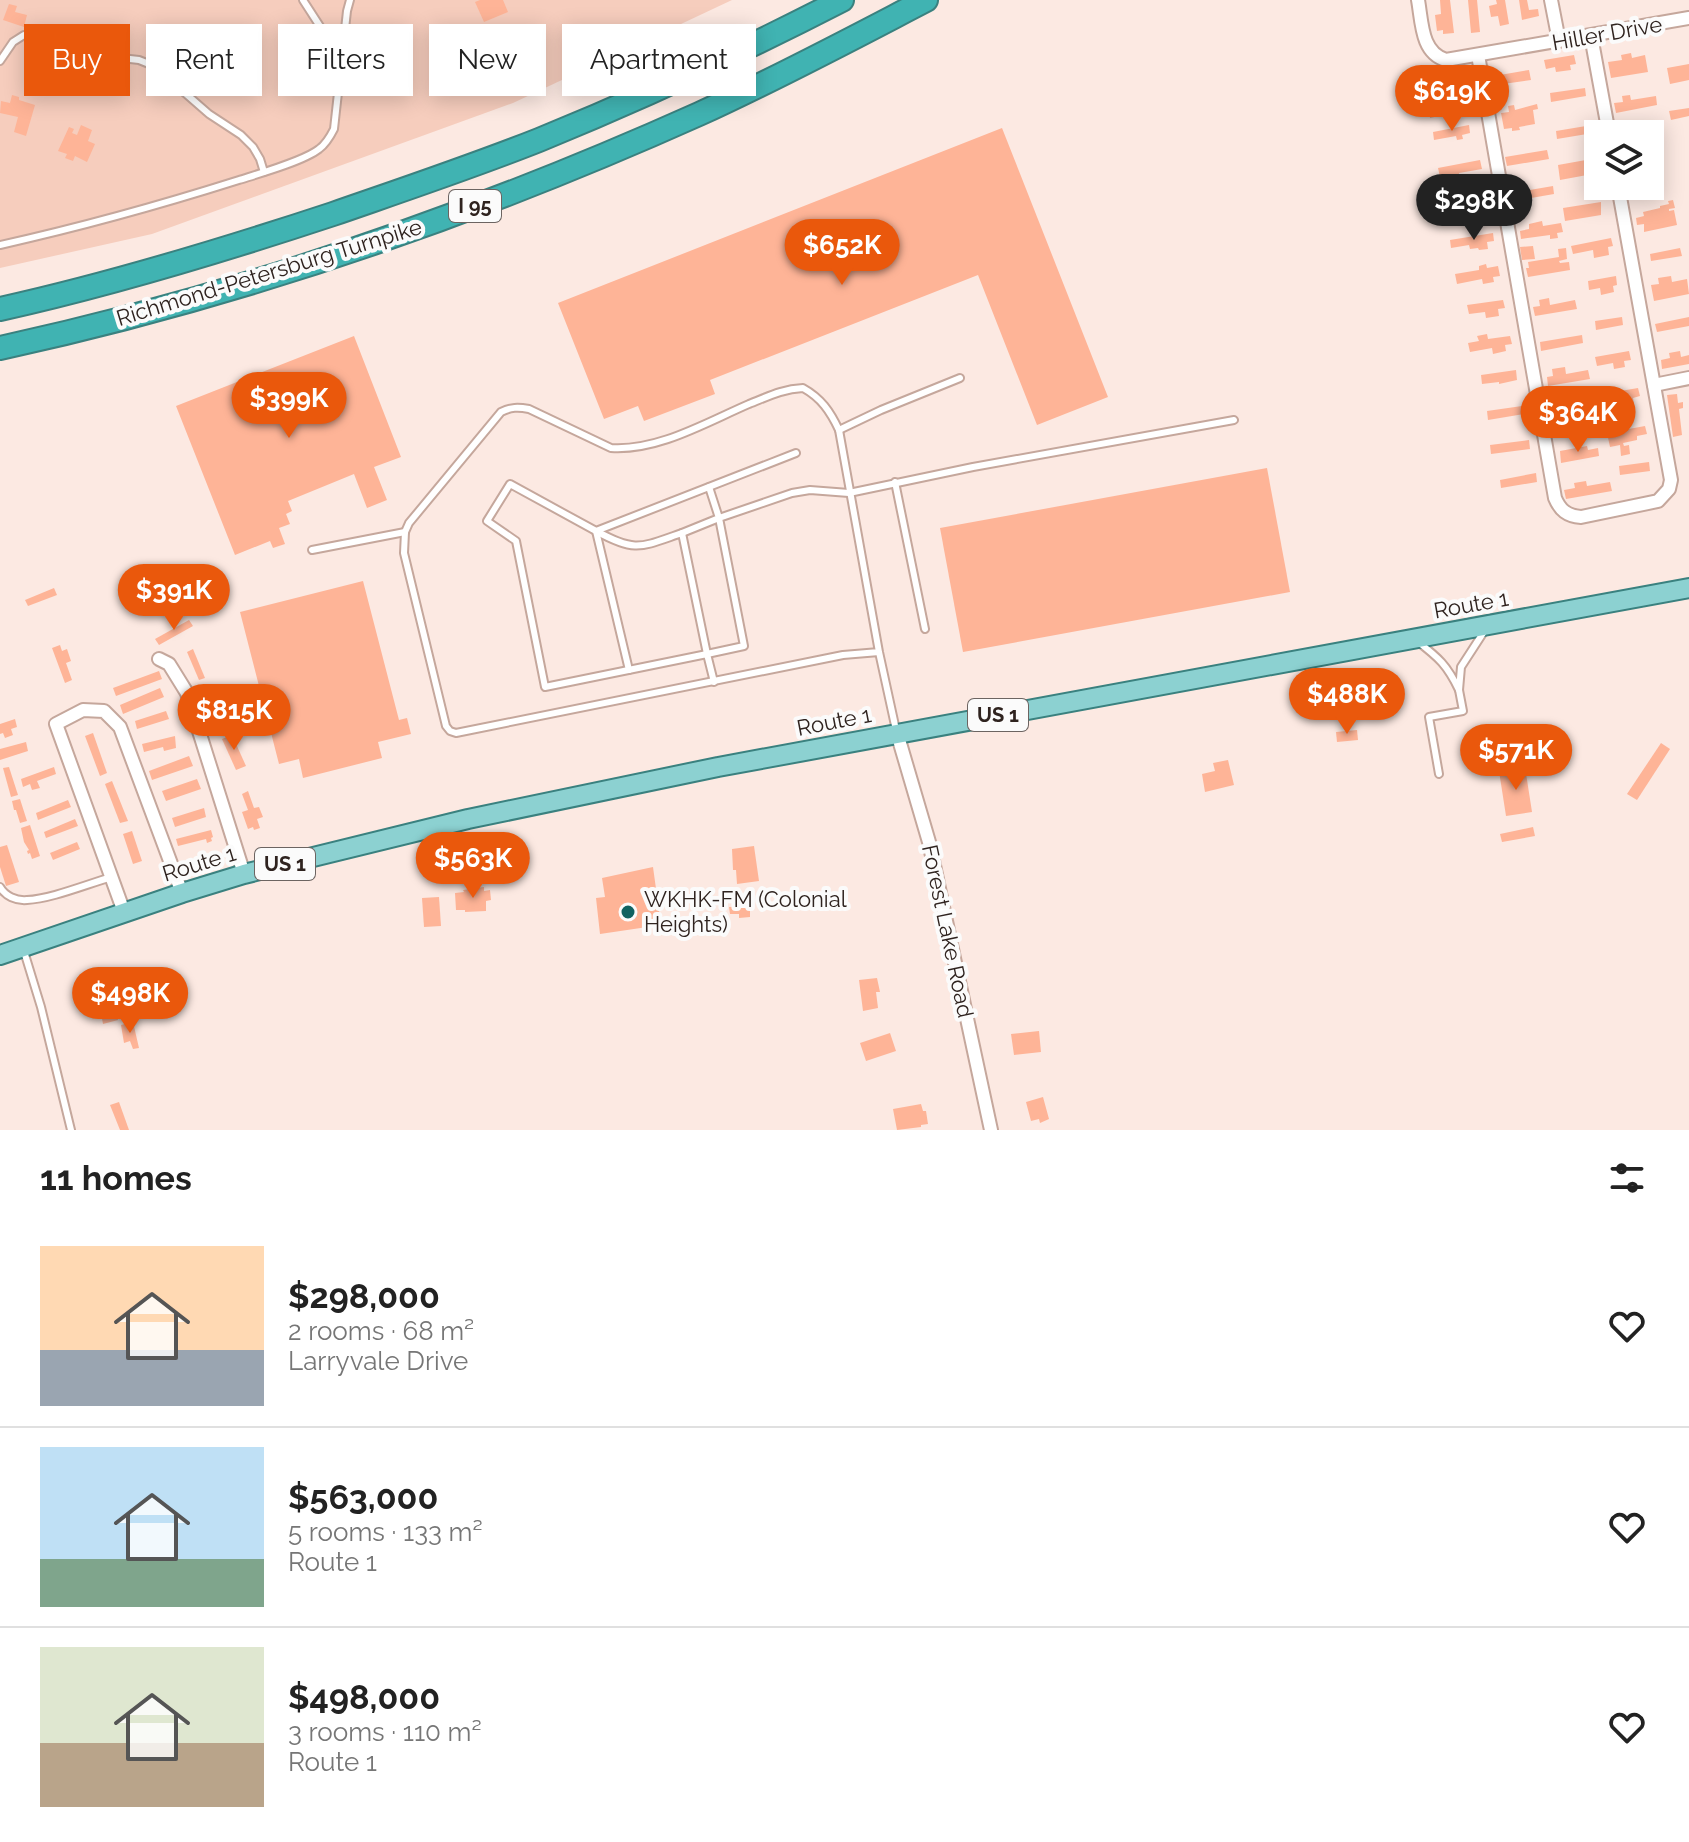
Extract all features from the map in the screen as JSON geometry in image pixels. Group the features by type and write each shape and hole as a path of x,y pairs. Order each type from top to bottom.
{"highway":[{"name":"Richmond-Petersburg Turnpike","path":"0,309 262,238 445,175 537,141 668,85 842,0"},
{"name":"Richmond-Petersburg Turnpike","path":"0,348 162,308 333,256 470,207 585,163 700,113 926,0"}],"main road":[{"name":"Route 1","path":"0,955 244,874 483,816 674,775 1689,588"}],"street":[{"name":"Hiller Drive","path":"1418,0 1427,45 1438,58 1446,60 1689,18"},
{"path":"1551,0 1559,41"},
{"path":"1591,36 1606,120"},
{"path":"1478,55 1555,498 1564,512 1571,516 1581,517 1651,504 1664,496 1671,480 1621,200"},
{"path":"1654,385 1689,378"},
{"path":"159,659 169,664 187,693 244,874"},
{"path":"124,912 56,724 83,710 104,711 120,727 182,893"},
{"name":"Forest Lake Road","path":"897,733 929,842 991,1130"}],"lane":[{"path":"303,0 318,24"},
{"path":"346,24 350,0"},
{"path":"0,61 13,42 24,35 42,34 59,37 112,57 139,60 154,66 209,114 241,135 253,147 264,172"},
{"path":"0,245 53,234 173,201 311,154 320,149 334,129 338,96"},
{"path":"839,430 960,378"},
{"path":"879,652 843,655 461,733 450,731 446,726 404,553 405,532 409,523 501,412 509,408 529,409 611,448 622,449 642,447 678,434 778,391 803,388 822,402 839,430 879,652 897,733"},
{"path":"709,487 719,518 744,646 545,687 516,541 487,521 510,484 615,541 641,547 719,518 792,493 810,490 849,493 1234,420"},
{"path":"596,531 796,453"},
{"path":"895,482 925,629"},
{"path":"596,531 629,670"},
{"path":"312,550 405,532"},
{"path":"682,533 714,682"},
{"path":"1459,690 1461,667 1487,626"},
{"path":"1414,639 1449,669 1459,690 1463,711 1429,717 1439,774"},
{"path":"0,887 3,893 14,899 27,900 112,877"},
{"path":"23,947 71,1130"}],"path":[{"path":"1508,743 1511,763"},
{"path":"1496,745 1499,765"}],"shaded area":[{"path":"0,0 732,0 681,24 562,24 562,80 546,87 546,24 429,24 429,96 528,96 152,234 0,268"}],"building":[{"path":"503,0 508,12 484,22 475,2"},
{"path":"1440,0 1450,0 1454,33 1437,31 1435,15 1441,14"},
{"path":"1468,0 1477,0 1480,32 1471,33"},
{"path":"1496,0 1505,0 1509,24 1500,26 1498,16 1491,17 1489,6 1497,4"},
{"path":"1519,0 1527,0 1529,10 1538,9 1539,16 1522,20"},
{"path":"9,4 17,6 15,12 27,15 24,27 3,20"},
{"path":"1631,53 1632,58 1645,55 1648,72 1611,78 1608,62 1622,60 1621,55"},
{"path":"1574,55 1576,64 1570,65 1571,70 1556,72 1555,67 1546,69 1544,60"},
{"path":"1689,64 1689,80 1670,84 1667,68"},
{"path":"1529,70 1531,80 1496,85 1494,76"},
{"path":"1433,80 1434,83 1442,82 1444,97 1437,99 1439,116 1430,118 1425,81"},
{"path":"1585,88 1586,96 1551,102 1550,93"},
{"path":"12,95 35,105 26,136 14,132 18,117 0,113 1,101 10,103"},
{"path":"1630,95 1631,100 1656,96 1657,105 1616,113 1614,103 1623,102 1622,96"},
{"path":"1537,104 1538,109 1533,110 1535,124 1519,127 1520,130 1504,129 1501,113 1509,112 1508,106 1514,105 1515,110"},
{"path":"1689,108 1689,116 1671,120 1669,111"},
{"path":"81,125 92,130 88,141 95,144 87,162 75,156 73,161 65,158 67,154 58,151 69,127 77,135"},
{"path":"1469,125 1470,133 1462,135 1463,139 1457,140 1456,136 1434,140 1433,132"},
{"path":"1584,126 1584,134 1557,139 1556,131"},
{"path":"1002,128 1108,397 1037,425 978,275 710,380 715,394 644,421 638,406 604,419 558,303"},
{"path":"1547,150 1549,159 1507,166 1505,157"},
{"path":"1480,160 1482,169 1459,173 1460,180 1454,181 1453,174 1440,177 1438,168"},
{"path":"1584,160 1584,176 1560,180 1558,165"},
{"path":"1553,186 1554,194 1519,200 1519,192"},
{"path":"1486,198 1488,207 1445,214 1444,205"},
{"path":"1673,200 1675,208 1669,211 1674,210 1677,225 1644,232 1644,224 1637,225 1636,218 1644,216 1643,212 1660,208"},
{"path":"1601,202 1601,215 1565,221 1563,208"},
{"path":"1542,221 1543,226 1561,223 1563,232 1557,233 1558,238 1550,239 1550,235 1521,239 1520,231 1529,229 1529,224"},
{"path":"1493,233 1494,241 1487,242 1488,249 1470,249 1469,245 1451,248 1450,240"},
{"path":"1611,238 1613,246 1608,247 1609,255 1594,258 1593,250 1573,254 1571,246"},
{"path":"1533,246 1535,259 1522,260 1520,247"},
{"path":"1566,248 1567,259 1559,261 1569,262 1570,270 1528,277 1528,262 1559,257 1558,249"},
{"path":"1680,248 1682,256 1651,261 1650,254"},
{"path":"1486,264 1487,268 1498,266 1500,276 1493,277 1494,282 1483,284 1482,279 1457,284 1455,274 1479,270 1479,266"},
{"path":"1616,276 1614,292 1601,295 1600,288 1589,290 1588,281"},
{"path":"1671,276 1672,282 1687,279 1689,294 1654,301 1651,285 1659,284 1658,278"},
{"path":"1549,298 1550,305 1575,300 1577,309 1535,316 1533,307 1540,306 1539,300"},
{"path":"1503,300 1505,308 1498,309 1499,316 1486,318 1485,312 1469,314 1467,305"},
{"path":"1622,317 1623,325 1596,330 1595,321"},
{"path":"1689,317 1689,326 1657,332 1655,324"},
{"path":"1487,334 1488,339 1510,336 1512,344 1505,345 1506,351 1493,354 1492,348 1470,352 1468,343 1479,341 1477,336"},
{"path":"1582,335 1583,343 1541,351 1540,342"},
{"path":"354,336 401,457 374,467 387,500 367,508 354,474 288,501 292,511 286,514 290,524 279,528 285,544 273,548 270,541 235,555 176,406"},
{"path":"1629,351 1631,360 1624,361 1625,367 1614,369 1613,363 1597,366 1595,357"},
{"path":"1680,351 1681,357 1689,355 1689,364 1662,369 1661,360 1670,358 1669,353"},
{"path":"1565,367 1566,374 1588,370 1590,379 1548,386 1547,377 1553,376 1552,369"},
{"path":"1516,370 1517,380 1482,384 1481,375"},
{"path":"1638,388 1640,396 1633,398 1634,404 1618,407 1617,401 1599,404 1597,395"},
{"path":"1677,394 1678,403 1683,402 1683,408 1679,409 1682,435 1673,437 1667,395"},
{"path":"1522,406 1524,414 1488,420 1487,411"},
{"path":"1572,409 1573,415 1593,413 1594,421 1572,424 1572,427 1555,426 1554,419 1560,418 1559,411"},
{"path":"1645,426 1647,434 1623,443 1624,446 1629,445 1630,454 1621,456 1620,445 1610,447 1607,433"},
{"path":"1529,440 1530,449 1491,454 1490,445"},
{"path":"1587,446 1588,450 1598,448 1599,456 1561,463 1560,451"},
{"path":"1649,462 1650,471 1620,475 1619,466"},
{"path":"1267,468 1290,592 963,652 940,528"},
{"path":"1536,473 1537,482 1501,488 1500,480"},
{"path":"1586,481 1587,486 1610,482 1612,491 1566,499 1564,490 1575,488 1574,483"},
{"path":"363,581 399,720 407,718 411,734 378,742 382,758 303,778 299,759 279,764 240,612"},
{"path":"54,588 57,595 28,606 25,600"},
{"path":"189,620 193,626 159,645 155,639"},
{"path":"60,645 62,651 67,649 71,661 66,663 72,680 65,683 52,648"},
{"path":"193,649 205,678 199,680 187,652"},
{"path":"159,671 162,679 116,696 113,688"},
{"path":"1377,678 1379,687 1385,686 1389,705 1384,706 1386,714 1368,717 1367,713 1362,714 1357,691 1368,689 1366,680"},
{"path":"160,688 164,697 123,714 120,705"},
{"path":"211,695 225,722 219,726 205,698"},
{"path":"166,711 169,719 137,729 135,721"},
{"path":"15,719 17,727 11,729 13,735 5,738 3,733 0,734 0,724"},
{"path":"1357,730 1358,740 1337,742 1336,732"},
{"path":"93,733 107,773 100,776 85,736"},
{"path":"232,735 246,766 236,770 222,739"},
{"path":"175,736 176,748 164,751 163,747 144,752 142,744"},
{"path":"26,742 28,751 0,760 0,749"},
{"path":"1661,743 1670,749 1637,800 1627,794"},
{"path":"189,756 193,766 152,780 149,771"},
{"path":"1228,760 1234,785 1205,792 1202,774 1215,771 1213,763"},
{"path":"9,767 18,795 11,797 3,768"},
{"path":"54,767 56,774 37,781 40,788 32,790 30,784 23,787 21,779"},
{"path":"1525,767 1532,812 1506,816 1499,771"},
{"path":"197,779 201,789 166,801 162,791"},
{"path":"112,781 128,821 120,823 105,784"},
{"path":"248,791 254,808 259,807 263,817 257,819 260,828 254,830 253,827 248,829 242,812 248,810 242,794"},
{"path":"20,799 27,821 20,823 12,801"},
{"path":"68,800 71,807 38,820 36,813"},
{"path":"204,808 206,817 175,827 172,818"},
{"path":"75,819 78,826 46,838 44,832"},
{"path":"30,825 40,856 32,859 21,828"},
{"path":"1533,827 1535,836 1502,842 1500,834"},
{"path":"211,830 212,841 207,843 206,839 178,846 176,839"},
{"path":"132,831 142,861 133,864 123,834"},
{"path":"77,842 80,849 53,860 50,853"},
{"path":"7,845 19,882 6,886 0,867 0,847"},
{"path":"754,846 759,881 737,884 732,849"},
{"name":"WKHK-FM (Colonial Heights)","path":"653,867 661,925 600,934 596,898 605,897 602,878"},
{"path":"470,885 484,887 484,891 490,890 491,900 486,901 486,911 456,910 455,893 470,889"},
{"path":"439,897 441,926 424,927 422,898"},
{"path":"750,906 750,917 739,918 739,914 730,914 729,907"},
{"path":"877,978 880,992 876,992 878,1008 863,1011 859,980"},
{"path":"112,995 118,1020 103,1024 99,1000"},
{"path":"133,1022 139,1048 133,1049 130,1041 124,1043 121,1025"},
{"path":"1039,1031 1041,1052 1014,1055 1011,1034"},
{"path":"890,1033 896,1051 866,1061 860,1043"},
{"path":"1043,1097 1049,1119 1040,1123 1039,1119 1031,1121 1026,1102"},
{"path":"119,1102 129,1130 120,1130 110,1105"},
{"path":"921,1104 923,1111 926,1111 928,1124 897,1130 893,1109"}],"place":[{"name":"WKHK-FM (Colonial Heights)","path":"628,912"}]}
